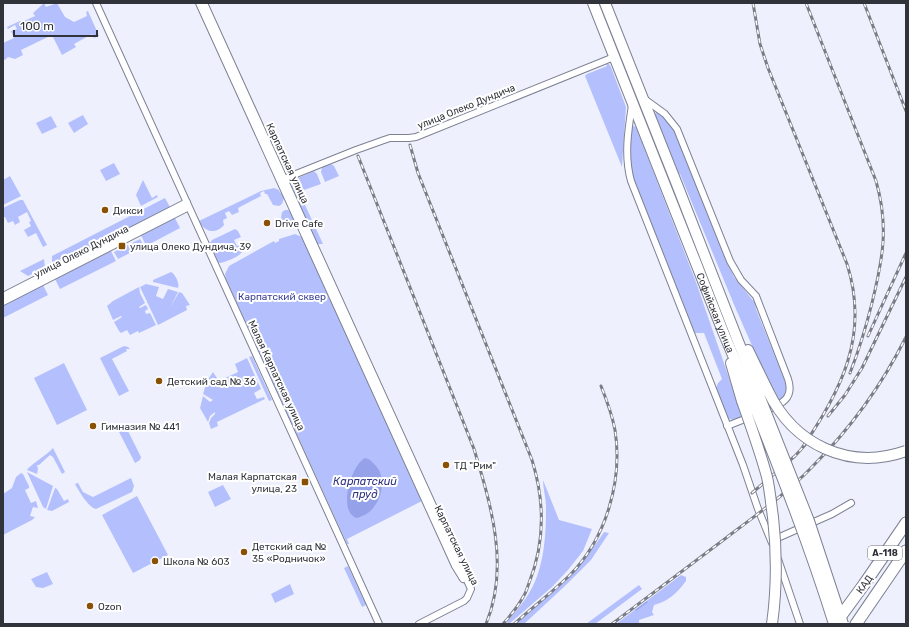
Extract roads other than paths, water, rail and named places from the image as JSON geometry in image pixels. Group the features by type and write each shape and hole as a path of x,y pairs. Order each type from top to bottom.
{"highway":[{"name":"КАД","path":"835,624 906,523"},
{"name":"КАД","path":"856,624 906,551"}],"main road":[{"name":"Софийская улица","path":"593,3 724,334 736,383 755,396"},
{"name":"Софийская улица","path":"605,3 734,330 746,348 755,396"},
{"path":"755,396 778,409 788,421 809,440 824,448 851,456 868,458 883,457 906,450"},
{"path":"755,396 776,543 775,603 772,624"},
{"path":"755,396 817,568 835,624"},
{"path":"755,396 808,521 843,624"}],"street":[{"name":"Малая Карпатская улица","path":"96,3 379,624"},
{"name":"Карпатская улица","path":"199,3 282,180"},
{"name":"Карпатская улица","path":"204,3 451,559 469,593 464,601 419,624"},
{"name":"улица Олеко Дундича","path":"282,180 390,138 416,137 614,57"},
{"path":"642,97 665,114 677,129 730,261 741,280 756,296 790,384 787,399 782,404 727,426"},
{"path":"632,102 626,154 631,181 758,509 772,541 800,624"},
{"name":"улица Олеко Дундича","path":"3,296 188,205"},
{"name":"улица Олеко Дундича","path":"3,302 188,205"},
{"path":"772,541 832,514 851,502"}],"water":[{"name":"Карпатский пруд","path":"365,458 370,460 378,469 381,474 382,486 379,498 372,510 357,518 353,516 349,510 347,494 356,468"}],"waterway":[{"path":"636,610 647,602"}],"railway":[{"path":"753,3 760,44 768,68 847,264 853,290 855,315 853,339 848,361 829,405 802,448"},
{"path":"806,3 876,181 882,213 882,256 872,303 850,373"},
{"path":"864,3 906,111"},
{"path":"410,145 418,173 532,460 539,491 541,507 540,538 534,568 525,594 503,624"},
{"path":"358,156 474,449 486,492 492,514 497,558 497,580 493,602 486,624"},
{"path":"868,336 906,253"},
{"path":"828,416 845,395 862,368 906,277"},
{"path":"612,624 781,496 802,477 826,452 864,406 887,372 906,337"},
{"path":"514,624 569,576 582,561 593,545 609,508 614,489 617,449 612,418 601,386"},
{"path":"752,493 795,456 805,445"}],"place":[{"name":"Дикси","path":"105,210"},
{"name":"Drive Cafe","path":"267,223"},
{"name":"улица Олеко Дундича, 39","path":"122,246"},
{"name":"Детский сад № 36","path":"159,381"},
{"name":"Гимназия № 441","path":"93,426"},
{"name":"ТД \"Рим\"","path":"446,465"},
{"name":"Малая Карпатская улица, 23","path":"305,482"},
{"name":"Детский сад № 35 «Родничок»","path":"244,552"},
{"name":"Школа № 603","path":"155,561"},
{"name":"Ozon","path":"90,606"}],"park label":[{"name":"Карпатский сквер","path":"282,296"}]}
